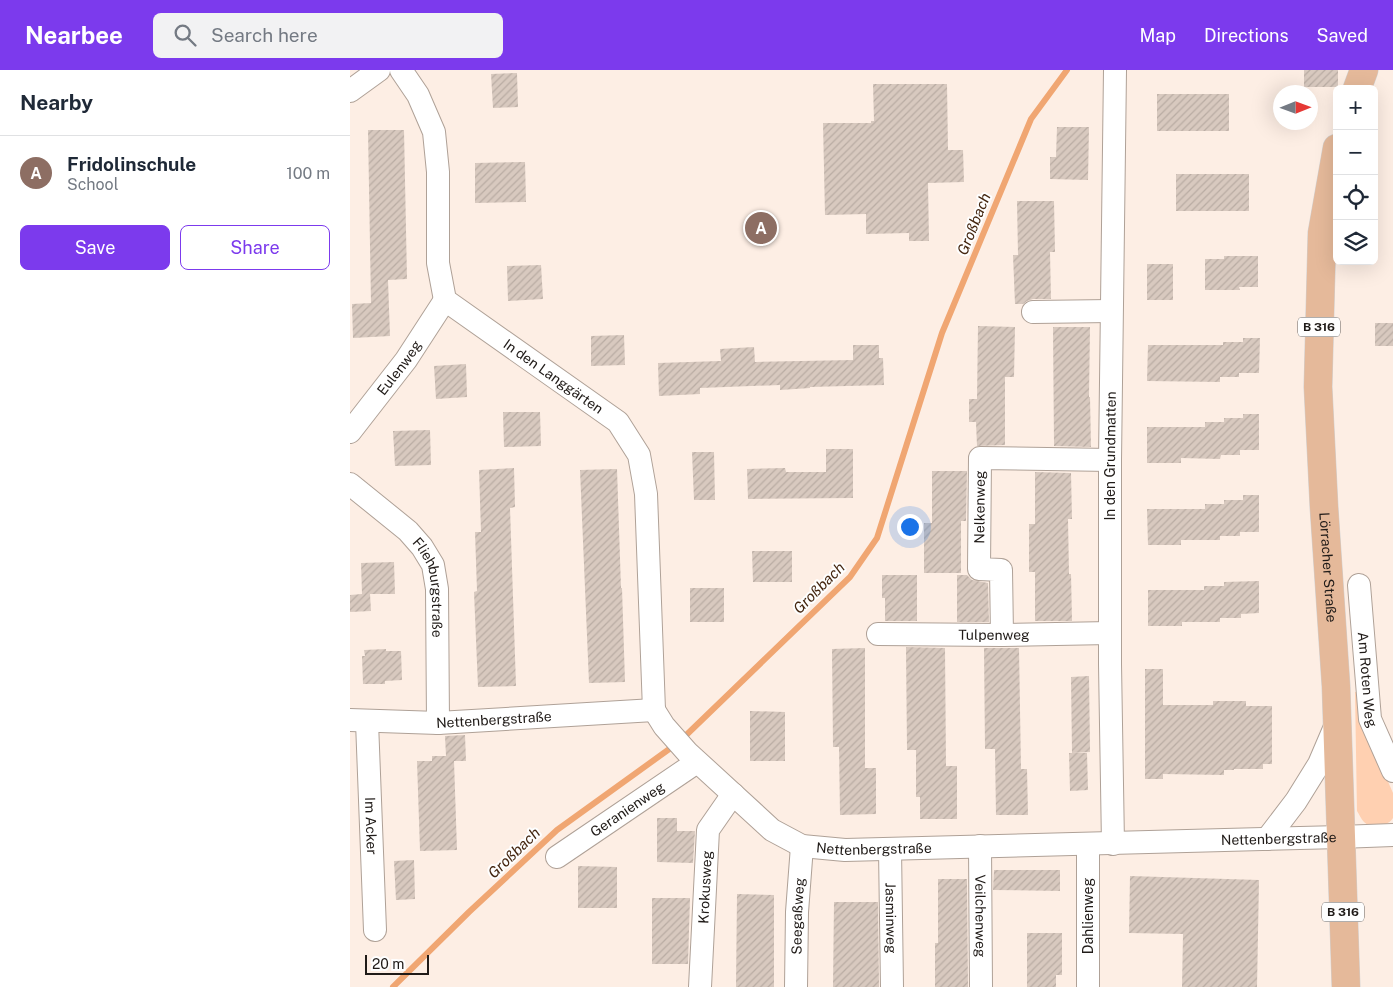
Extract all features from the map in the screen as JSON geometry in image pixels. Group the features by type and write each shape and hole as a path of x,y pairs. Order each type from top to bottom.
{"main road":[{"path":"1358,85 1364,70"},
{"name":"Lörracher Straße","path":"1333,162 1322,233 1318,387 1336,686 1346,987"}],"street":[{"path":"350,91 379,70"},
{"path":"401,70 418,95 434,132 438,172 438,262 445,300"},
{"name":"In den Grundmatten","path":"1113,844 1110,460 1115,70"},
{"name":"Eulenweg","path":"350,432 406,360 445,300"},
{"name":"In den Langgärten","path":"445,300 618,422 639,455 646,494 659,718"},
{"path":"1033,312 1111,311"},
{"name":"Nelkenweg","path":"1002,635 1001,570 979,569 980,458 1110,460"},
{"name":"Fliehburgstraße","path":"350,484 408,531 422,546 433,565 436,589 438,723"},
{"name":"Am Roten Weg","path":"1360,585 1370,719 1393,771"},
{"name":"Tulpenweg","path":"878,634 1002,635 1110,633"},
{"name":"Nettenbergstraße","path":"358,721 438,723 659,718 692,757 772,830 802,846 845,850 1393,835"},
{"name":"Im Acker","path":"358,721 375,930"},
{"path":"1267,839 1296,801 1314,771 1337,722"},
{"name":"Geranienweg","path":"557,856 692,757"},
{"name":"Krokusweg","path":"700,987 708,830 733,794"},
{"name":"Dahlienweg","path":"1088,844 1088,987"},
{"name":"Seegaßweg","path":"796,987 797,912 802,846"},
{"name":"Veilchenweg","path":"980,846 981,987"},
{"name":"Jasminweg","path":"890,848 892,987"}],"shaded area":[{"path":"1355,692 1360,692 1363,724 1393,793 1393,818 1387,824 1375,827 1363,821 1357,811"}],"building":[{"path":"1304,70 1338,70 1338,85 1318,87 1318,85 1304,85"},
{"path":"517,73 518,107 493,108 491,74"},
{"path":"873,84 947,84 948,150 963,150 964,182 928,183 929,241 909,241 909,233 866,234 866,214 825,215 823,123 871,123 871,121 874,121"},
{"path":"1157,94 1229,94 1229,131 1157,131"},
{"path":"1057,127 1089,127 1088,180 1050,179 1050,157 1056,157"},
{"path":"368,130 404,130 407,279 388,280 390,336 353,338 352,304 371,303"},
{"path":"525,162 526,202 475,203 475,163"},
{"path":"1176,174 1249,174 1249,211 1176,211"},
{"path":"1017,201 1054,201 1055,252 1050,252 1051,299 1033,299 1023,304 1015,304 1013,255 1018,255"},
{"path":"1224,256 1258,256 1258,287 1239,287 1240,290 1205,290 1205,259 1224,259"},
{"path":"1147,264 1173,264 1173,300 1147,300"},
{"path":"541,265 543,299 508,301 507,266"},
{"path":"1375,323 1393,323 1393,346 1375,346"},
{"path":"978,326 1015,327 1014,377 1005,377 1005,445 977,446 976,422 969,422 969,399 977,399"},
{"path":"1053,327 1090,327 1089,397 1091,447 1054,446"},
{"path":"624,335 625,365 591,366 591,336"},
{"path":"1243,338 1260,338 1259,373 1239,373 1239,377 1220,377 1220,382 1147,381 1148,345 1223,345 1223,342 1243,342"},
{"path":"853,345 879,345 879,358 883,358 884,385 810,387 780,390 780,385 700,388 700,394 659,396 658,363 721,361 720,349 754,347 755,362 853,360"},
{"path":"466,364 467,397 436,399 434,366"},
{"path":"503,412 540,412 541,446 504,447"},
{"path":"1243,414 1259,414 1259,450 1240,450 1240,455 1221,455 1220,459 1181,458 1181,463 1147,463 1147,427 1205,427 1205,422 1224,422 1224,418 1243,418"},
{"path":"430,430 431,465 395,466 393,431"},
{"path":"826,449 853,449 853,498 748,499 747,469 785,468 786,472 826,472"},
{"path":"692,452 714,452 715,500 694,500"},
{"path":"514,468 515,507 510,508 516,686 478,687 474,592 477,591 475,532 481,532 479,470"},
{"path":"617,469 625,682 589,683 580,470"},
{"path":"932,471 967,471 966,521 961,521 961,573 924,573 924,523 932,523"},
{"path":"1035,472 1071,473 1072,519 1068,519 1072,621 1035,621 1035,572 1029,572 1029,524 1035,524"},
{"path":"1243,495 1259,495 1259,532 1240,532 1240,536 1220,536 1220,540 1181,540 1181,545 1148,545 1147,509 1205,509 1205,504 1224,504 1224,500 1243,500"},
{"path":"752,551 792,551 792,582 753,582"},
{"path":"394,562 395,594 370,594 371,611 350,612 350,595 362,594 361,563"},
{"path":"882,575 917,575 917,621 885,621"},
{"path":"957,575 967,575 972,580 988,583 989,622 957,622"},
{"path":"1259,581 1259,613 1241,614 1241,618 1220,618 1220,622 1182,622 1182,626 1148,626 1148,590 1204,590 1204,586 1224,586 1224,582"},
{"path":"690,588 724,588 724,622 690,622"},
{"path":"906,647 945,648 946,766 957,766 957,819 920,819 920,797 916,797 916,750 907,750"},
{"path":"865,648 865,768 876,768 876,814 840,815 839,747 833,747 832,649"},
{"path":"984,648 1019,648 1021,769 1027,769 1028,815 996,815 995,749 985,749"},
{"path":"386,649 386,651 401,651 402,680 385,681 385,684 363,684 362,656 365,656 364,650"},
{"path":"1145,669 1163,669 1163,705 1213,705 1213,701 1246,701 1246,706 1272,706 1272,764 1263,764 1263,769 1224,770 1224,775 1163,774 1163,779 1145,779"},
{"path":"1089,676 1090,752 1072,753 1071,677"},
{"path":"750,711 785,712 785,761 750,761"},
{"path":"465,735 466,761 454,761 457,850 420,851 417,761 432,761 432,756 446,756 445,736"},
{"path":"1069,753 1087,753 1088,790 1070,791"},
{"path":"657,818 677,818 677,831 695,831 693,863 657,862"},
{"path":"414,860 415,899 396,900 394,861"},
{"path":"578,866 617,867 617,908 578,908"},
{"path":"994,870 1060,870 1060,891 993,890"},
{"path":"1130,876 1259,880 1257,987 1182,987 1183,934 1129,933"},
{"path":"938,879 967,879 968,987 935,987 935,943 938,943"},
{"path":"737,894 774,895 774,987 736,987"},
{"path":"652,898 690,898 688,964 652,964"},
{"path":"834,902 878,902 879,987 833,987"},
{"path":"1027,933 1062,933 1062,975 1056,975 1056,987 1027,987"}],"waterway":[{"name":"Großbach","path":"393,987 469,912 557,830 679,742 850,577 877,538 942,333 1031,119 1067,70"}],"place":[{"name":"Fridolinschule","path":"761,228"}]}
